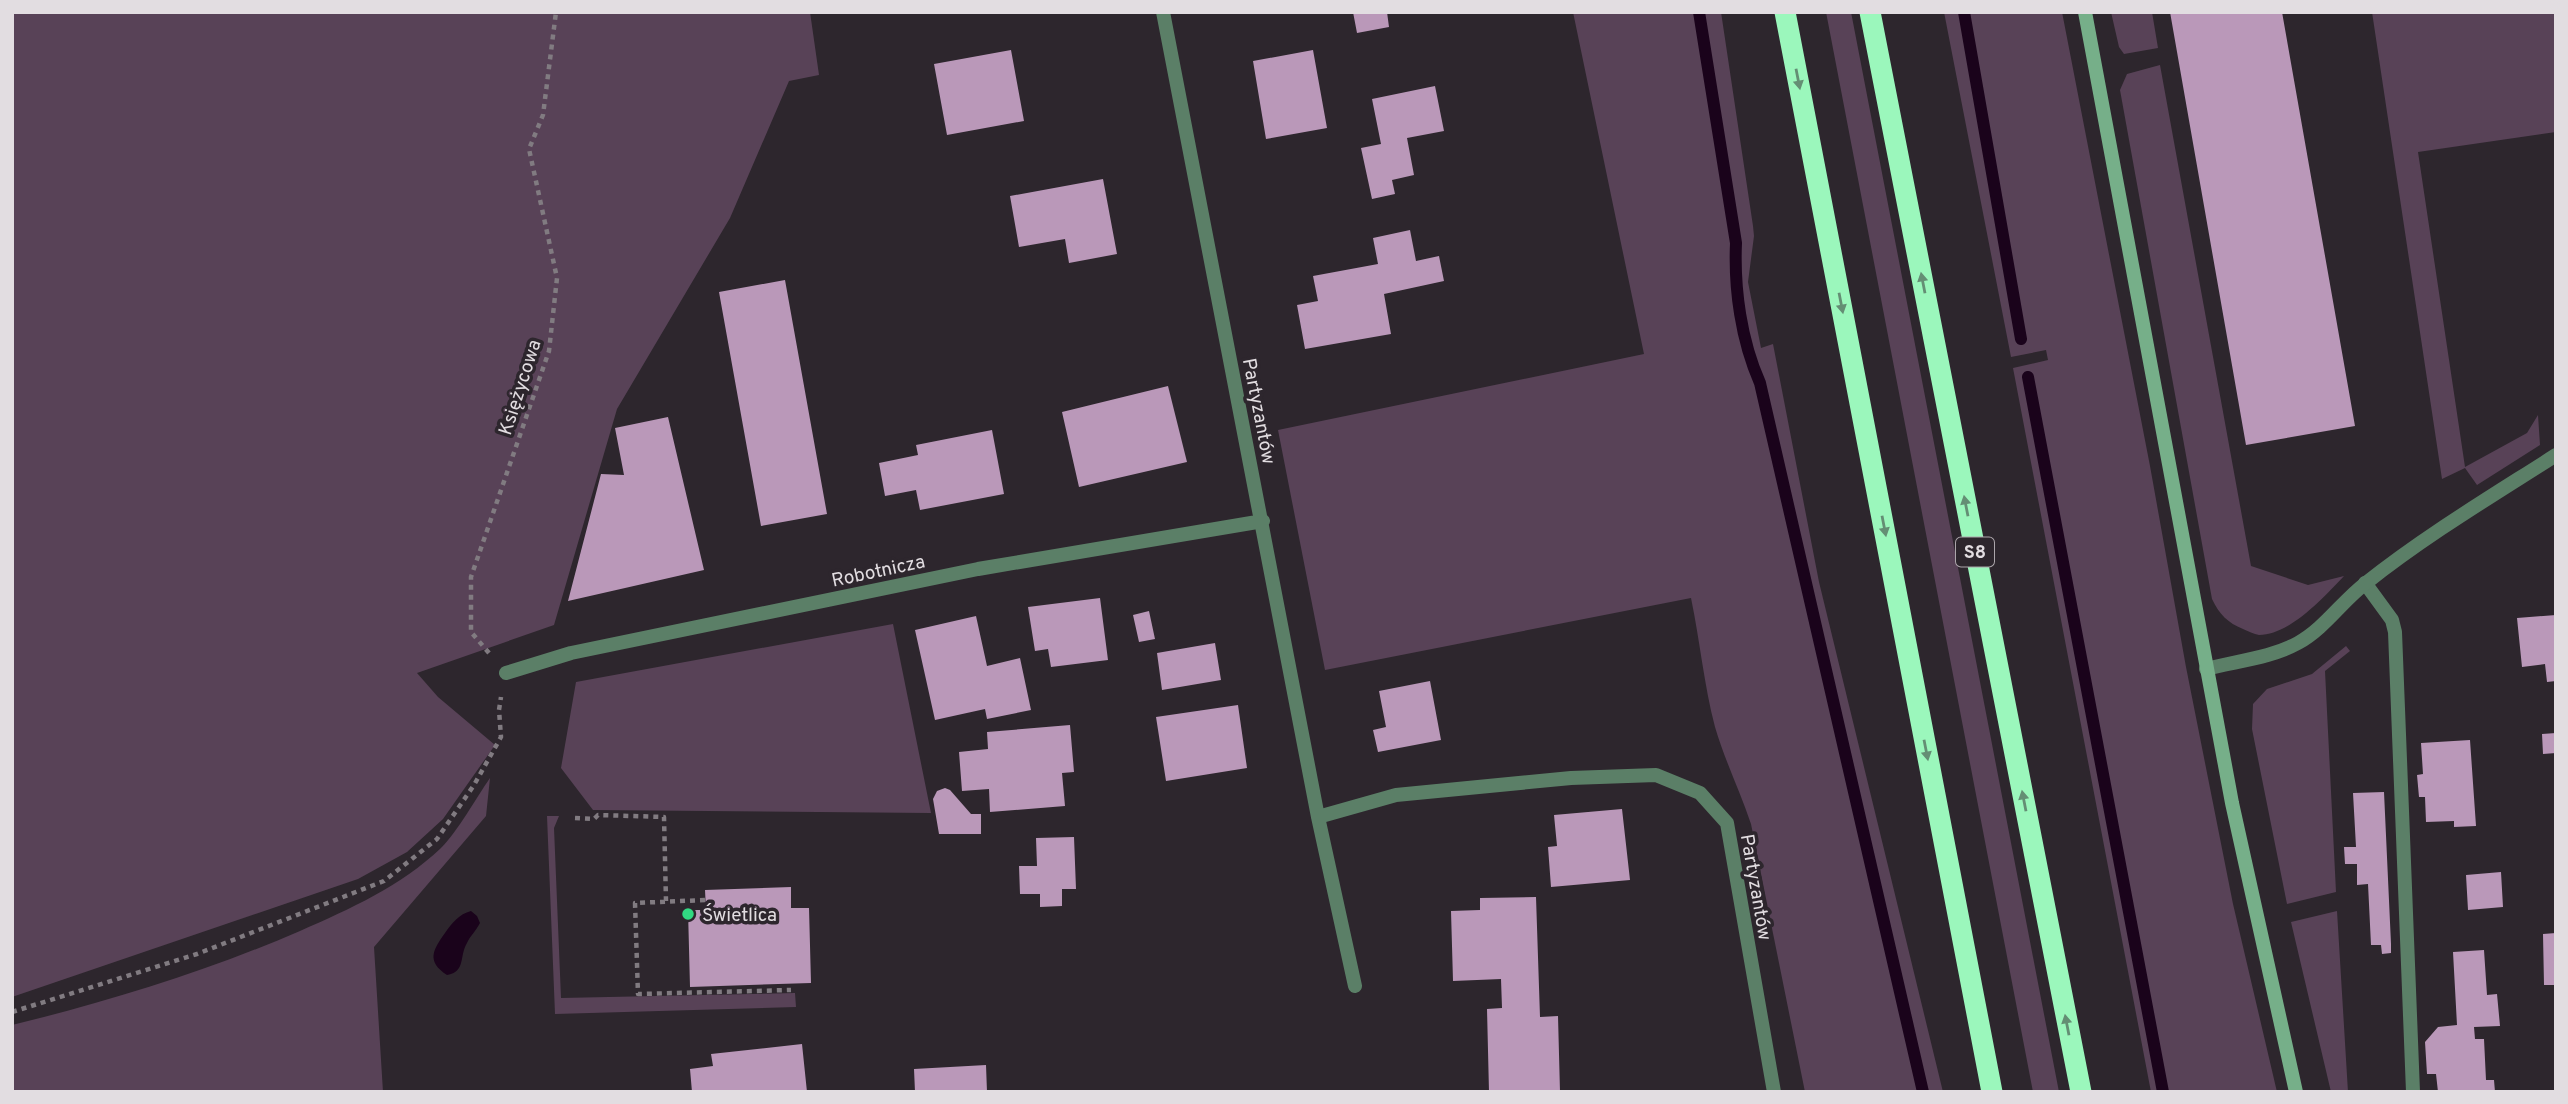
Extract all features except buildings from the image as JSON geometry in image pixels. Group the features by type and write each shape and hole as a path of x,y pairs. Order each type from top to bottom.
{"highway":[{"path":"1785,12 1992,1092"},
{"name":"S8","path":"1870,12 2081,1092"}],"street":[{"name":"Partyzantów","path":"1163,12 1318,817 1354,986"},
{"path":"2085,12 2206,668 2257,922 2296,1092"},
{"path":"2206,668 2271,653 2297,643 2321,626 2365,583 2395,560 2556,456"},
{"name":"Robotnicza","path":"506,673 570,653 978,569 1263,522"},
{"path":"2365,583 2392,620 2395,632 2413,1092"},
{"name":"Partyzantów","path":"1318,817 1396,795 1571,778 1656,775 1700,793 1727,823 1774,1092"}],"path":[{"name":"Księżycowa","path":"506,673 471,632 471,577 549,351 557,278 529,149 543,115 556,12"},
{"path":"12,1012 197,954 384,881 436,839 474,785 501,737 499,710 506,673"},
{"path":"575,818 594,819 598,815 664,817 666,901"},
{"path":"705,900 635,903 638,994 791,990"}],"shaded area":[{"path":"12,12 810,12 819,75 789,81 730,218 617,409 554,625 417,673 438,697 495,745 443,819 407,852 358,879 12,997"},
{"path":"1573,12 1721,12 1753,226 1748,282 1761,348 1773,344 1819,582 1943,1092 1805,1092 1751,824 1715,727 1691,598 1325,670 1278,430 1644,354"},
{"path":"1826,12 1851,12 2059,1092 2033,1092"},
{"path":"1944,12 2062,12 2233,904 2277,1092 2151,1092 2013,368 2048,360 2046,350 2011,357"},
{"path":"2111,12 2152,12 2158,48 2124,54 2119,47"},
{"path":"2372,12 2556,12 2556,132 2418,152 2465,467 2527,433 2538,415 2540,445 2477,485 2465,468 2442,479"},
{"path":"2160,65 2251,566 2308,585 2344,576 2306,613 2283,629 2271,633 2257,635 2233,624 2221,614 2212,599 2120,90 2127,74"},
{"path":"893,624 931,813 593,810 561,768 576,682"},
{"path":"2346,646 2350,651 2325,671 2336,892 2287,904 2252,729 2253,704 2267,689 2312,674"},
{"path":"490,778 486,816 374,947 383,1092 12,1092 12,1025 86,1006 194,972 265,946 356,905 409,874 441,848"},
{"path":"547,816 559,816 554,828 561,998 795,993 796,1007 555,1014"},
{"path":"471,911 480,923 465,948 460,967 447,975 436,965 435,950 453,922"},
{"path":"2337,911 2348,1092 2331,1092 2291,922"}],"waterway":[{"path":"1699,12 1736,243 1736,278 1744,332 1760,383 1923,1092"},
{"path":"1964,12 2021,339"},
{"path":"2028,377 2163,1092"}],"place":[{"name":"Świetlica","path":"688,914"}]}
